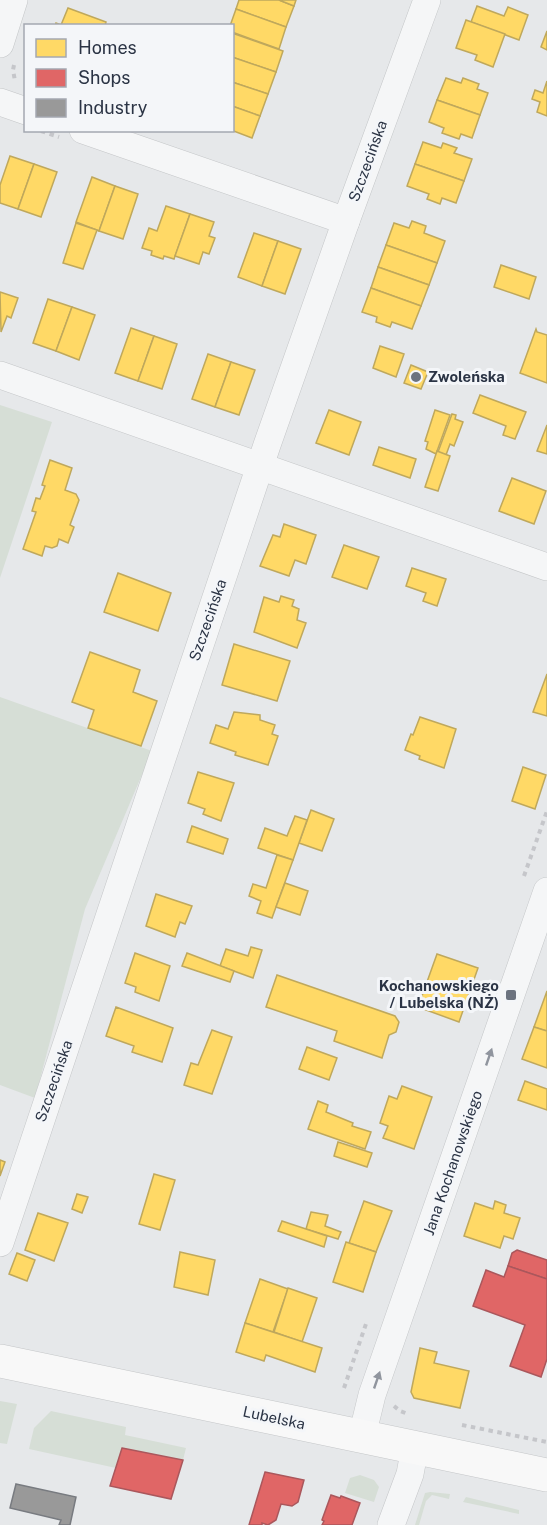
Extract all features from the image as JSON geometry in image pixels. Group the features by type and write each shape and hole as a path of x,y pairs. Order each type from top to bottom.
{"main road":[{"name":"Lubelska","path":"0,1361 362,1436 415,1432 547,1475"}],"street":[{"path":"5,44 14,0"},
{"name":"Szczecińska","path":"0,1244 260,467 346,221 427,0"},
{"path":"73,134 346,221"},
{"path":"0,375 547,567"},
{"name":"Jana Kochanowskiego","path":"362,1436 372,1395 547,891"},
{"path":"391,1525 410,1474 415,1432"}],"path":[{"path":"5,44 14,79 24,94 15,107"},
{"path":"56,132 73,134"},
{"path":"391,1400 415,1432"},
{"path":"458,1424 547,1442"}],"shaded area":[{"path":"0,405 52,422 0,578"},
{"path":"0,697 152,751 85,909 35,1098 0,1085"},
{"path":"0,1401 17,1404 7,1444 0,1443"},
{"path":"51,1411 126,1427 125,1435 186,1448 183,1460 122,1448 116,1468 29,1449 34,1428"},
{"path":"360,1475 374,1480 379,1487 374,1502 345,1493 350,1478"},
{"path":"425,1493 450,1494 449,1499 432,1495 426,1501 419,1525 415,1525"},
{"path":"466,1497 519,1510 519,1514 463,1502"}],"building: Homes":[{"path":"239,0 279,0 294,6 286,27 236,9"},
{"path":"279,0 296,0 294,6"},
{"path":"477,6 504,16 508,7 528,15 519,40 471,22"},
{"path":"68,8 106,22 106,24 61,24"},
{"path":"236,9 286,27 279,49 234,33 234,24 231,24"},
{"path":"466,20 505,34 493,67 475,60 477,55 456,48"},
{"path":"547,31 547,50 541,47"},
{"path":"234,34 283,51 276,72 234,58"},
{"path":"234,58 276,72 268,94 234,83"},
{"path":"446,78 461,83 463,78 479,84 477,89 488,93 480,115 437,100"},
{"path":"547,81 547,116 537,112 540,102 532,99 535,90 543,93"},
{"path":"234,83 268,94 260,116 234,107"},
{"path":"437,100 480,115 472,138 461,134 459,139 442,133 444,128 429,122"},
{"path":"234,107 260,116 252,138 234,131"},
{"path":"423,142 441,148 443,143 457,148 454,153 472,159 464,181 415,164"},
{"path":"10,156 34,164 18,209 0,203 0,185"},
{"path":"34,164 57,172 41,217 18,209"},
{"path":"415,164 464,181 456,203 442,198 440,204 427,199 429,194 407,186"},
{"path":"92,177 115,186 99,231 76,222"},
{"path":"115,186 138,194 123,239 99,231"},
{"path":"166,206 190,214 174,259 164,256 163,259 151,255 152,251 142,248 149,228 157,231"},
{"path":"190,214 214,222 209,236 215,238 209,254 203,252 199,264 175,256"},
{"path":"412,221 426,226 424,233 445,241 437,263 386,245 394,223 409,228"},
{"path":"76,223 97,230 83,269 63,263"},
{"path":"254,233 278,241 262,286 238,277"},
{"path":"278,241 301,249 285,294 262,286"},
{"path":"386,245 437,263 429,285 378,267"},
{"path":"501,265 536,277 529,299 494,287"},
{"path":"378,267 429,285 421,306 371,288"},
{"path":"371,288 421,306 412,329 392,322 390,327 376,322 377,317 362,312"},
{"path":"0,292 18,298 11,318 7,316 1,332"},
{"path":"48,299 72,307 56,351 33,343"},
{"path":"72,307 95,315 79,360 56,351"},
{"path":"131,328 154,336 138,381 115,373"},
{"path":"536,329 537,332 547,335 547,383 520,373"},
{"path":"154,336 177,344 162,389 138,381"},
{"path":"380,346 404,354 396,377 373,368"},
{"path":"208,354 231,362 215,407 192,399"},
{"path":"231,362 255,370 239,415 215,407"},
{"name":"Zwoleńska","path":"411,365 428,372 421,389 404,383"},
{"path":"480,395 526,412 515,439 503,435 506,426 473,413"},
{"path":"329,410 361,422 349,455 316,443"},
{"path":"435,410 450,415 436,454 426,449 428,442 425,441"},
{"path":"452,414 456,415 455,419 463,422 454,446 450,444 446,455 438,452"},
{"path":"547,425 547,454 537,451"},
{"path":"379,447 416,459 410,478 373,465"},
{"path":"437,451 450,456 438,491 425,487"},
{"path":"50,460 72,468 65,490 76,494 79,500 70,525 74,527 68,543 59,539 57,546 52,548 45,546 42,556 23,549 36,512 32,511 36,498 40,499 45,486 42,485"},
{"path":"512,478 546,491 534,524 499,511"},
{"path":"284,524 316,535 306,564 295,560 289,576 260,566 273,535 280,537"},
{"path":"344,545 379,557 367,589 332,577"},
{"path":"412,568 446,579 437,606 423,601 426,593 406,586"},
{"path":"118,573 171,593 158,631 104,612"},
{"path":"281,596 294,600 292,606 299,609 297,620 306,623 297,648 254,632 264,597 279,602"},
{"path":"234,644 290,661 277,701 222,685"},
{"path":"90,652 140,670 133,692 157,701 141,746 88,728 94,710 72,702"},
{"path":"547,674 547,716 533,712"},
{"path":"234,712 260,715 260,720 275,725 272,734 278,736 268,765 235,755 236,752 210,743 216,725 228,729"},
{"path":"420,717 456,729 444,768 419,759 420,756 405,750"},
{"path":"523,767 546,775 535,809 512,801"},
{"path":"198,772 234,783 221,821 203,814 205,809 188,803"},
{"path":"311,810 334,819 322,851 299,843"},
{"path":"295,816 307,820 293,860 258,848 265,828 287,836"},
{"path":"192,826 228,839 223,854 187,842"},
{"path":"277,855 293,860 272,918 257,913 261,901 249,896 253,884 266,888"},
{"path":"285,883 308,891 300,915 276,907"},
{"path":"156,894 192,906 185,924 180,922 175,937 146,926"},
{"path":"251,947 262,950 253,978 220,966 226,949 248,956"},
{"path":"135,953 170,966 159,1001 135,992 136,987 125,983"},
{"path":"187,953 234,971 230,982 182,966"},
{"path":"437,954 478,968 459,1022 418,1007"},
{"path":"277,975 395,1016 399,1022 396,1032 389,1035 382,1058 334,1041 337,1031 266,1007"},
{"path":"547,991 547,1031 534,1027"},
{"path":"116,1007 173,1028 162,1062 132,1052 134,1046 106,1036"},
{"path":"534,1027 547,1031 547,1068 522,1059"},
{"path":"212,1030 232,1037 212,1094 184,1085 191,1063 198,1065"},
{"path":"307,1047 337,1058 329,1080 299,1069"},
{"path":"525,1081 547,1089 547,1110 518,1100"},
{"path":"402,1086 432,1097 414,1149 383,1138 388,1126 380,1123 389,1096 397,1099"},
{"path":"318,1101 328,1105 326,1112 353,1123 352,1126 371,1132 365,1149 308,1129"},
{"path":"338,1142 372,1153 367,1167 334,1156"},
{"path":"0,1160 5,1162 0,1176"},
{"path":"154,1174 175,1180 160,1230 139,1224"},
{"path":"77,1194 88,1197 82,1213 72,1209"},
{"path":"364,1201 392,1211 376,1252 349,1243"},
{"path":"495,1201 506,1205 504,1213 520,1218 513,1239 504,1236 500,1248 464,1236 475,1203 493,1209"},
{"path":"311,1212 328,1215 325,1226 341,1232 338,1239 306,1229"},
{"path":"38,1213 68,1223 54,1261 25,1250"},
{"path":"282,1221 327,1236 324,1247 278,1231"},
{"path":"346,1242 376,1252 363,1292 333,1282"},
{"path":"180,1252 215,1260 208,1295 174,1287"},
{"path":"17,1253 35,1260 27,1281 9,1274"},
{"path":"260,1279 288,1289 273,1332 245,1323"},
{"path":"288,1288 317,1298 302,1342 274,1332"},
{"path":"245,1323 322,1348 315,1372 266,1355 264,1361 236,1352"},
{"path":"420,1348 437,1352 434,1363 469,1371 460,1408 414,1398 411,1392"}],"building: Shops":[{"path":"517,1250 547,1260 547,1279 508,1266 512,1253"},
{"path":"508,1266 547,1279 547,1359 541,1377 510,1366 525,1325 473,1306 486,1270 504,1277"},
{"path":"122,1448 183,1460 171,1499 110,1486"},
{"path":"265,1472 304,1480 298,1502 292,1506 281,1504 276,1520 268,1525 262,1523 262,1525 249,1525"},
{"path":"331,1495 360,1503 352,1525 322,1525"}],"building: Industry":[{"path":"16,1484 76,1497 70,1525 59,1525 61,1520 10,1508"}],"place":[{"name":"Zwoleńska","path":"416,377"},
{"name":"Kochanowskiego / Lubelska (NŻ)","path":"511,995"}]}
